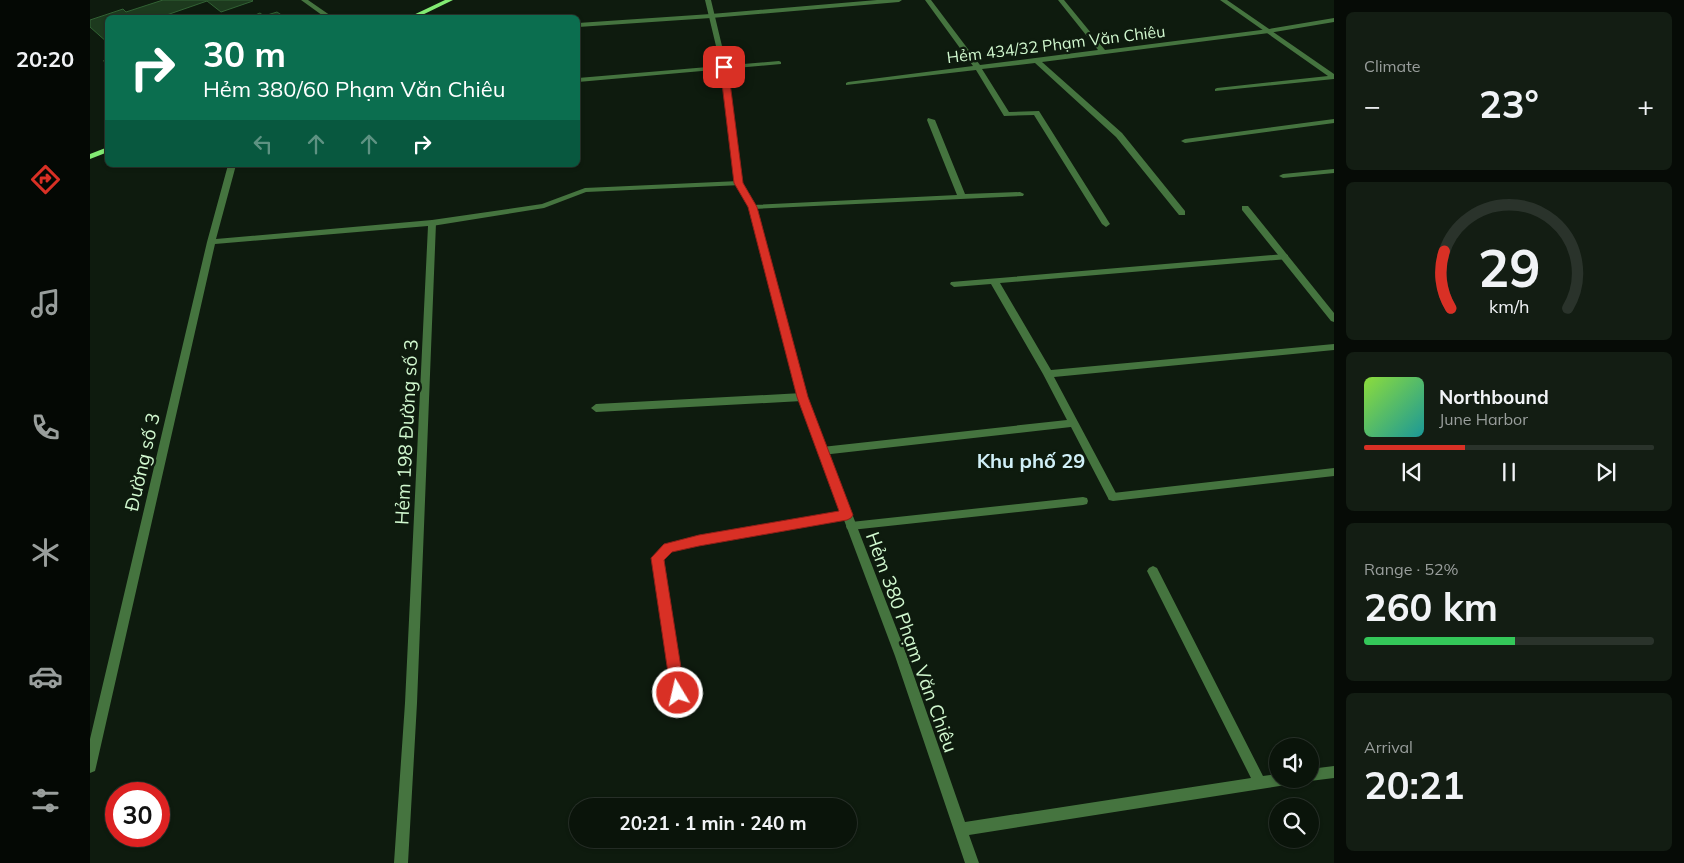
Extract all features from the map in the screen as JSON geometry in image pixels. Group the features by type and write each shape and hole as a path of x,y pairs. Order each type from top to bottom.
{"main road":[{"path":"417,15 450,0"},
{"path":"90,156 105,150"}],"street":[{"path":"304,0 326,15"},
{"name":"Hẻm 380 Phạm Văn Chiêu","path":"708,0 724,67 739,183 753,207 802,397 901,656 972,863"},
{"path":"580,25 899,0"},
{"path":"928,0 978,68 1006,114 1036,114 1106,224"},
{"path":"1061,0 1104,52"},
{"path":"1223,0 1334,77"},
{"name":"Hẻm 434/32 Phạm Văn Chiêu","path":"848,84 1269,31 1334,20"},
{"path":"1037,61 1119,135 1182,213"},
{"path":"580,80 779,63"},
{"path":"1325,70 1334,70"},
{"path":"1217,90 1334,77"},
{"path":"931,120 962,197"},
{"path":"1185,141 1334,121"},
{"name":"Đường số 3","path":"90,767 211,242 231,167"},
{"path":"1282,176 1334,171"},
{"path":"211,242 432,223 544,206 584,190 739,183"},
{"path":"753,207 1020,194"},
{"path":"1245,208 1334,319"},
{"name":"Hẻm 198 Đường số 3","path":"401,863 412,693 432,223"},
{"path":"954,284 1285,258"},
{"path":"994,281 1048,374 1113,497 1334,472"},
{"path":"1048,374 1334,347"},
{"path":"596,408 802,397"},
{"path":"822,451 1074,423"},
{"path":"851,526 1083,501"},
{"path":"678,693 658,558 668,548 699,540 847,515"},
{"path":"1153,571 1260,783"},
{"path":"1319,774 1334,772"},
{"path":"960,829 1269,782"}],"building":[{"path":"163,0 253,1 221,12 207,1 167,15 105,15 123,9 126,12"},
{"path":"277,12 282,15 267,15"},
{"path":"105,15 105,40 90,27 90,20"}],"district":[{"name":"Khu phố 29","path":"1031,460"}],"route":[{"path":"678,693 658,558 668,548 699,540 847,515 802,397 753,207 739,183 724,67"}]}
